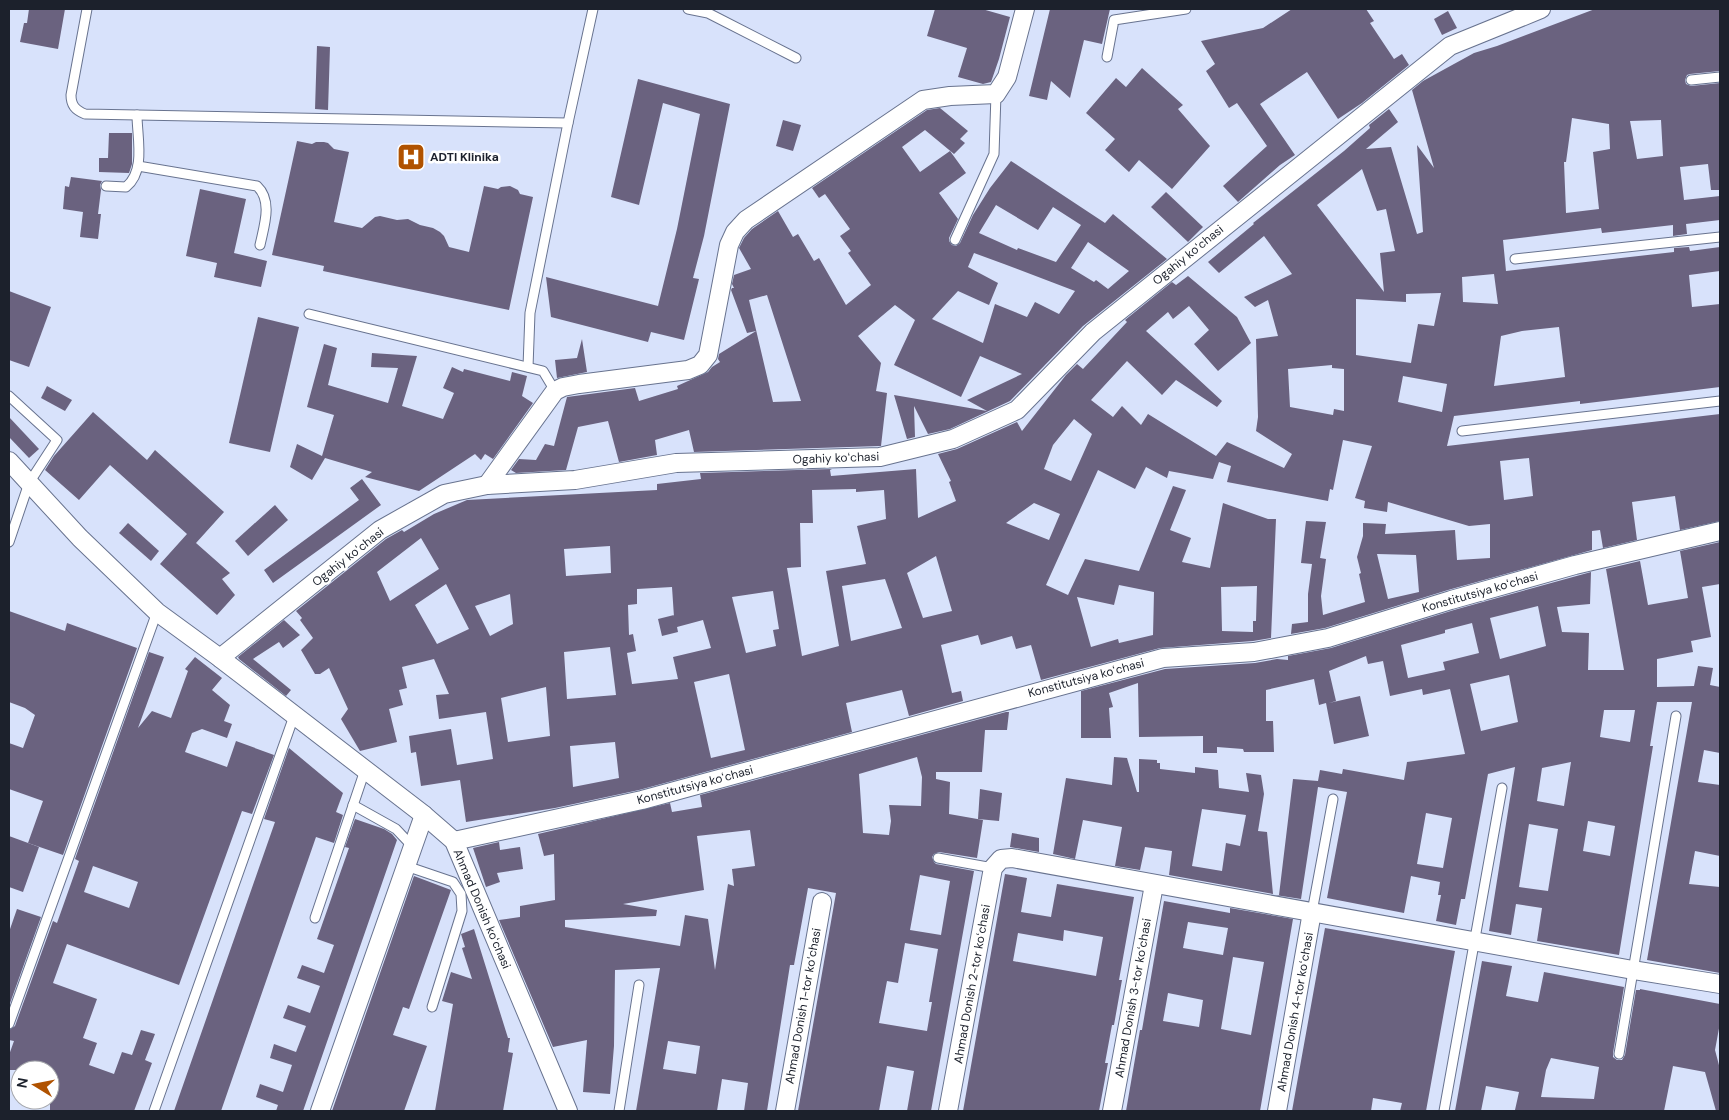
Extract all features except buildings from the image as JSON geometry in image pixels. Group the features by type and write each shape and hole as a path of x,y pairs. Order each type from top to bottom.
{"street":[{"path":"487,485 555,391 563,387 579,384 688,370 700,365 708,355 729,245 735,232 746,220 923,100 950,96 996,94 1007,77 1026,9"},
{"name":"Ogahiy koʻchasi","path":"220,658 380,530 444,494 487,485 575,480 676,463 880,457 953,440 1017,410 1093,332 1450,46 1541,9"},
{"name":"Ahmad Donish koʻchasi","path":"9,460 80,538 157,612 366,770 454,841 568,1111"},
{"name":"Konstitutsiya koʻchasi","path":"454,841 642,800 1163,658 1254,652 1328,638 1451,600 1576,565 1720,531"},
{"path":"320,1111 424,815"},
{"path":"997,863 1012,858 1154,885 1720,984"},
{"name":"Ahmad Donish 2-tor koʻchasi","path":"948,1111 997,863"},
{"name":"Ahmad Donish 3-tor koʻchasi","path":"1112,1111 1154,885"},
{"name":"Ahmad Donish 1-tor koʻchasi","path":"784,1111 822,902"},
{"name":"Ahmad Donish 4-tor koʻchasi","path":"1277,1111 1312,912"}],"lane":[{"path":"86,9 73,79 71,102 75,108 85,114 568,123"},
{"path":"528,367 530,312 568,123 594,9"},
{"path":"688,9 709,11 796,58"},
{"path":"1107,57 1114,20 1186,9"},
{"path":"1691,80 1720,77"},
{"path":"955,240 994,154 996,94"},
{"path":"106,186 126,187 131,183 138,166 137,115"},
{"path":"138,166 257,186 263,192 266,202 266,216 260,245"},
{"path":"1515,259 1720,237"},
{"path":"309,314 543,371 555,391"},
{"path":"9,396 57,440 29,483 9,542"},
{"path":"1462,431 1720,401"},
{"path":"9,1024 157,612"},
{"path":"154,1111 294,716"},
{"path":"1618,1054 1676,716"},
{"path":"315,918 366,770"},
{"path":"1444,1111 1502,788"},
{"path":"1312,912 1333,799"},
{"path":"354,805 396,829 413,847"},
{"path":"938,858 997,863"},
{"path":"406,866 453,882 461,894 462,911 432,1007"},
{"path":"619,1111 639,985"}],"place":[{"name":"ADTI Klinika","path":"411,157"}]}
